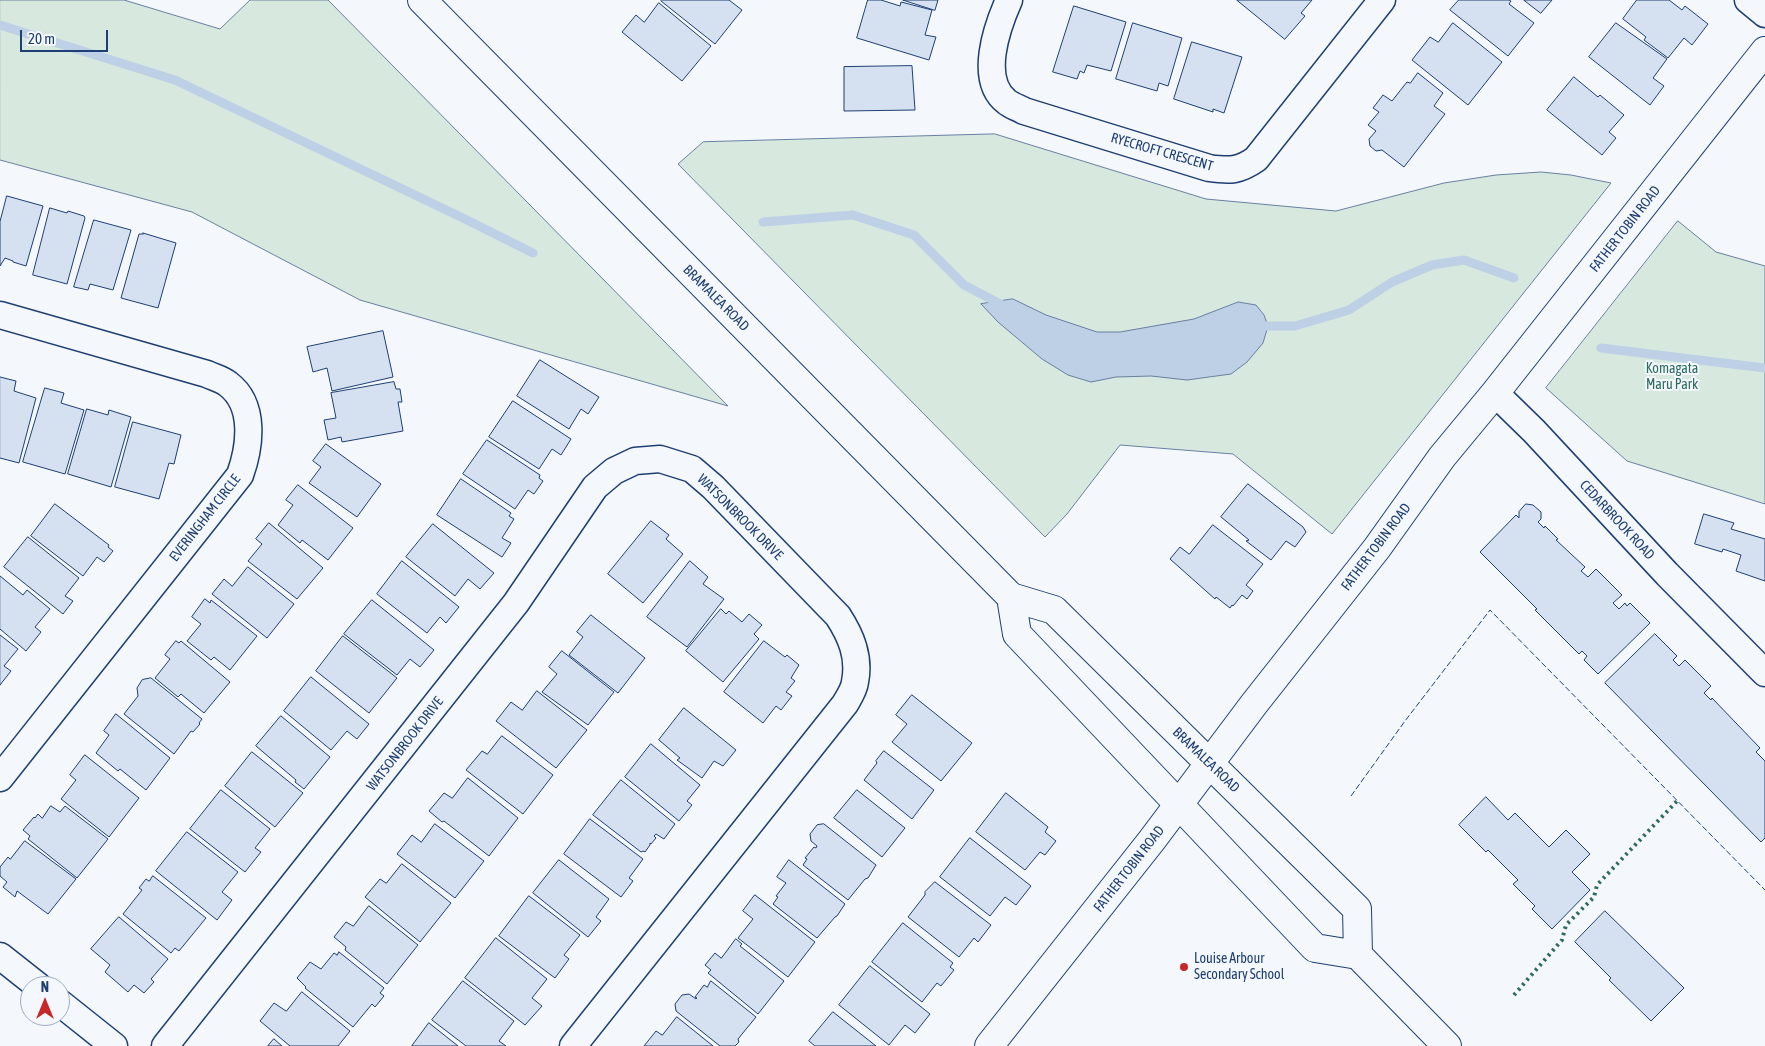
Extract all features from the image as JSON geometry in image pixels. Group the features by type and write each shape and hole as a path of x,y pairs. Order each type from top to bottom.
{"main road":[{"name":"BRAMALEA ROAD","path":"422,0 1011,597 1054,610 1357,910 1358,955"},
{"name":"FATHER TOBIN ROAD","path":"989,1046 1031,995 1179,805 1254,704 1377,548 1442,457 1495,393 1765,51"},
{"path":"1011,597 1017,634 1315,948 1358,955 1448,1046"}],"street":[{"name":"RYECROFT CRESCENT","path":"1009,0 994,40 990,66 996,87 1006,102 1024,111 1209,168 1228,170 1244,167 1256,159 1382,0"},
{"path":"1748,0 1765,14"},
{"name":"EVERINGHAM CIRCLE","path":"0,315 206,374 228,383 242,400 246,411 249,436 246,457 240,475 0,778"},
{"name":"CEDARBROOK ROAD","path":"1495,393 1534,431 1660,567 1765,673"},
{"name":"WATSONBROOK DRIVE","path":"165,1046 516,603 595,486 614,471 635,461 660,460 692,469 713,488 838,616 850,634 854,650 855,684 846,704 573,1046"},
{"name":"CEDARBROOK ROAD","path":"1738,647 1765,655"},
{"path":"0,956 25,976"},
{"path":"70,1011 114,1046"}],"green space":[{"path":"0,0 124,0 220,29 250,0 328,0 728,406 360,300 192,212 0,160"},
{"path":"995,134 1206,199 1336,211 1444,183 1496,175 1541,172 1571,175 1611,183 1332,534 1233,454 1120,445 1067,514 1045,537 678,164 703,142"},
{"name":"Komagata Maru Park","path":"1678,221 1716,252 1765,266 1765,504 1627,461 1546,388"}],"water":[{"path":"1013,299 1046,315 1097,332 1120,332 1194,319 1238,302 1256,305 1264,315 1268,326 1263,343 1247,362 1231,374 1187,380 1151,376 1116,377 1091,382 1068,375 1042,359 998,322 981,304"}],"building":[{"path":"662,0 729,0 742,10 715,44"},
{"path":"868,0 881,0 900,6 901,2 932,10 925,35 936,37 929,60 857,38"},
{"path":"903,0 938,0 935,10"},
{"path":"1237,0 1312,0 1301,13 1305,16 1285,39"},
{"path":"1459,0 1509,0 1511,1 1509,4 1534,23 1508,56 1450,10"},
{"path":"1524,0 1552,0 1541,13"},
{"path":"1637,0 1669,0 1682,10 1685,6 1708,24 1692,45 1684,38 1668,58 1644,40 1646,37 1623,19"},
{"path":"659,3 711,46 682,81 622,32 636,15 644,22"},
{"path":"1074,6 1126,22 1111,71 1087,65 1084,73 1080,71 1077,79 1053,72"},
{"path":"1133,23 1182,38 1168,86 1159,83 1157,91 1116,79"},
{"path":"1453,23 1502,62 1468,105 1412,60 1430,37 1438,42"},
{"path":"1616,23 1667,59 1653,78 1664,86 1650,105 1589,57"},
{"path":"1192,42 1242,57 1224,113 1213,109 1213,112 1174,99"},
{"path":"912,66 915,110 844,111 844,67"},
{"path":"1418,73 1443,93 1434,106 1445,114 1404,167 1382,150 1376,151 1370,146 1369,139 1376,131 1368,125 1379,112 1373,108 1383,95 1392,101 1407,82 1410,83"},
{"path":"1574,77 1624,115 1609,132 1616,138 1602,155 1547,110"},
{"path":"7,196 43,206 26,266 5,258 0,266 0,222"},
{"path":"50,208 67,213 68,211 85,218 67,284 33,275"},
{"path":"94,220 131,230 113,290 90,284 88,290 74,287"},
{"path":"143,233 176,243 158,308 121,298 139,234"},
{"path":"383,331 393,377 332,391 327,368 313,372 307,347"},
{"path":"540,360 599,397 588,414 581,409 569,429 517,396"},
{"path":"0,377 16,381 14,391 36,398 19,463 0,458"},
{"path":"394,382 396,389 400,389 402,402 398,402 403,431 342,442 341,437 328,440 324,420 336,418 331,393"},
{"path":"45,388 64,393 61,403 84,410 65,474 23,462"},
{"path":"513,401 571,439 561,455 552,449 539,469 489,437"},
{"path":"87,409 108,415 109,410 131,417 111,487 68,474"},
{"path":"133,422 181,435 174,464 169,463 159,499 115,487"},
{"path":"487,440 540,475 539,478 543,481 534,494 528,490 515,509 463,474"},
{"path":"326,444 381,484 357,517 309,483 321,467 313,461"},
{"path":"461,479 511,513 509,516 514,519 502,538 511,543 502,557 437,515"},
{"path":"1248,484 1303,527 1306,532 1295,547 1286,541 1271,560 1246,541 1249,540 1221,517"},
{"path":"298,485 353,528 328,560 302,540 300,543 278,525 293,505 286,500"},
{"path":"55,504 109,545 108,547 113,551 104,562 97,557 83,576 31,536"},
{"path":"1526,504 1533,505 1541,512 1541,519 1538,522 1544,528 1545,526 1558,539 1556,540 1585,567 1581,571 1588,577 1596,569 1622,595 1613,603 1619,609 1625,603 1627,606 1630,603 1650,623 1598,674 1584,660 1587,656 1582,651 1579,654 1480,552 1516,515 1519,518 1519,512"},
{"path":"1704,514 1734,523 1731,529 1765,539 1765,581 1736,571 1741,555 1723,549 1722,552 1695,544"},
{"path":"651,521 669,535 666,539 683,554 643,603 608,574"},
{"path":"269,523 323,568 297,599 248,561 262,544 256,539"},
{"path":"433,524 494,573 480,589 468,579 455,596 406,557"},
{"path":"1213,525 1263,564 1246,585 1253,591 1247,599 1242,595 1230,608 1216,597 1215,599 1170,559 1180,547 1189,554"},
{"path":"28,537 79,578 65,596 73,601 63,614 4,567"},
{"path":"402,561 459,607 446,623 440,617 427,633 377,594"},
{"path":"690,561 708,577 703,584 724,599 687,647 647,617"},
{"path":"248,567 294,604 267,638 212,594 224,579 232,586"},
{"path":"0,576 23,595 27,590 50,609 35,627 41,632 26,651 0,629"},
{"path":"205,599 210,603 211,600 257,636 230,670 214,657 211,660 187,641 201,624 192,617"},
{"path":"372,600 434,650 420,667 410,659 397,675 344,634"},
{"path":"721,609 726,614 729,611 742,622 749,614 762,625 754,634 759,639 723,682 686,651"},
{"path":"591,615 645,658 618,693 569,655 583,637 577,632"},
{"path":"1655,634 1677,656 1673,660 1679,666 1685,660 1711,686 1704,693 1711,700 1712,698 1760,748 1756,752 1765,761 1765,838 1761,842 1605,683"},
{"path":"0,635 18,649 4,666 11,671 0,685"},
{"path":"343,636 397,678 369,713 316,671"},
{"path":"176,641 179,643 181,641 230,682 204,713 181,694 178,697 155,678 170,659 165,655"},
{"path":"764,641 799,665 791,678 795,681 786,692 792,696 781,710 776,706 763,723 724,692"},
{"path":"562,651 614,692 588,725 542,692 557,674 549,667"},
{"path":"311,677 369,724 357,739 347,731 331,750 284,711"},
{"path":"151,678 202,719 200,724 193,732 191,731 174,754 124,714 138,696 137,688 142,680"},
{"path":"537,691 587,730 556,768 496,721 511,702 522,710"},
{"path":"912,695 972,743 941,781 892,742 907,724 896,715"},
{"path":"684,708 736,750 723,766 714,761 702,778 677,760 680,758 659,740"},
{"path":"116,714 170,758 146,790 96,753 109,735 104,731"},
{"path":"281,716 330,757 304,789 256,746"},
{"path":"502,736 553,775 523,814 466,770 482,751 487,754"},
{"path":"651,744 700,785 687,801 692,805 679,821 625,777"},
{"path":"884,751 934,790 912,819 864,780"},
{"path":"252,752 303,793 275,827 225,786"},
{"path":"85,755 139,798 109,837 61,799 76,780 70,775"},
{"path":"468,778 518,818 489,856 429,811 444,793 452,798"},
{"path":"621,780 675,824 664,839 656,834 654,836 656,838 650,843 645,852 641,852 593,815"},
{"path":"221,790 270,829 255,848 261,852 245,872 190,829"},
{"path":"857,790 905,828 882,857 834,818"},
{"path":"1006,793 1048,827 1045,832 1056,841 1045,855 1040,852 1025,870 976,832"},
{"path":"1486,797 1508,820 1515,813 1549,847 1566,830 1590,854 1572,872 1590,890 1552,929 1532,909 1535,906 1513,884 1518,880 1459,825"},
{"path":"51,806 60,812 65,806 108,839 77,878 28,839 30,836 23,830 38,814 42,818"},
{"path":"590,819 643,859 629,878 633,881 621,897 564,854"},
{"path":"435,824 484,861 455,898 397,854 412,835 421,842"},
{"path":"824,824 876,865 868,878 865,879 848,900 803,865 807,859 805,858 817,846 811,841 810,834 817,825"},
{"path":"187,832 238,872 222,892 232,900 217,920 156,871"},
{"path":"970,838 1031,886 1016,905 1005,897 990,916 940,877"},
{"path":"25,841 76,879 48,914 17,891 15,897 3,887 7,882 0,876 0,867 8,857 10,859"},
{"path":"559,860 609,899 596,917 601,921 588,937 533,893"},
{"path":"789,860 845,904 817,938 773,904 778,897 776,896 786,883 777,877"},
{"path":"402,864 451,903 420,942 365,897 380,879 386,883"},
{"path":"153,876 206,918 179,951 175,948 171,953 123,914 142,890 139,888 146,879 149,881"},
{"path":"935,882 991,925 978,942 974,938 959,957 908,917 925,895 925,892"},
{"path":"755,895 815,942 788,977 738,938 753,919 743,911"},
{"path":"529,896 580,935 564,955 569,959 555,978 499,936"},
{"path":"369,906 418,945 387,984 345,950 346,947 334,937 346,922 353,926"},
{"path":"1605,911 1684,988 1651,1021 1609,980 1611,978 1575,942"},
{"path":"119,917 168,959 151,979 154,982 144,993 134,985 128,992 105,972 110,965 91,949"},
{"path":"903,923 953,963 950,967 954,970 941,986 937,983 922,1002 872,962"},
{"path":"496,938 547,979 532,998 542,1006 525,1025 465,978"},
{"path":"736,939 742,944 740,946 784,981 758,1014 708,973 711,970 705,965 715,953 721,958"},
{"path":"339,952 384,988 380,993 384,996 375,1007 372,1004 353,1027 305,988 297,978 310,962 321,969 334,953 337,955"},
{"path":"870,966 930,1014 915,1033 905,1025 889,1045 839,1005"},
{"path":"463,981 514,1021 499,1041 506,1046 466,1046 432,1020"},
{"path":"711,981 756,1017 738,1039 739,1042 735,1046 720,1046 676,1011 675,1004 682,995 689,994 696,999 695,997 704,985 707,987"},
{"path":"302,992 350,1031 338,1046 290,1046 260,1021 274,1003 286,1011"},
{"path":"833,1012 876,1046 815,1046 809,1041"},
{"path":"677,1017 713,1046 644,1046 656,1031 662,1035"},
{"path":"429,1023 458,1046 412,1046"},
{"path":"274,1039 282,1046 268,1046"}],"waterway":[{"path":"0,25 175,80 533,253"},
{"path":"763,222 853,215 914,235 964,285 1006,307"},
{"path":"1256,326 1295,326 1349,310 1392,282 1432,265 1464,260 1514,278"},
{"path":"1601,348 1765,368"}],"hedge":[{"path":"1514,995 1562,940 1566,925 1594,897 1597,885 1677,801"}],"fence":[{"path":"1351,796 1405,721 1490,610 1765,890"}],"place":[{"name":"Louise Arbour Secondary School","path":"1184,967"}]}
